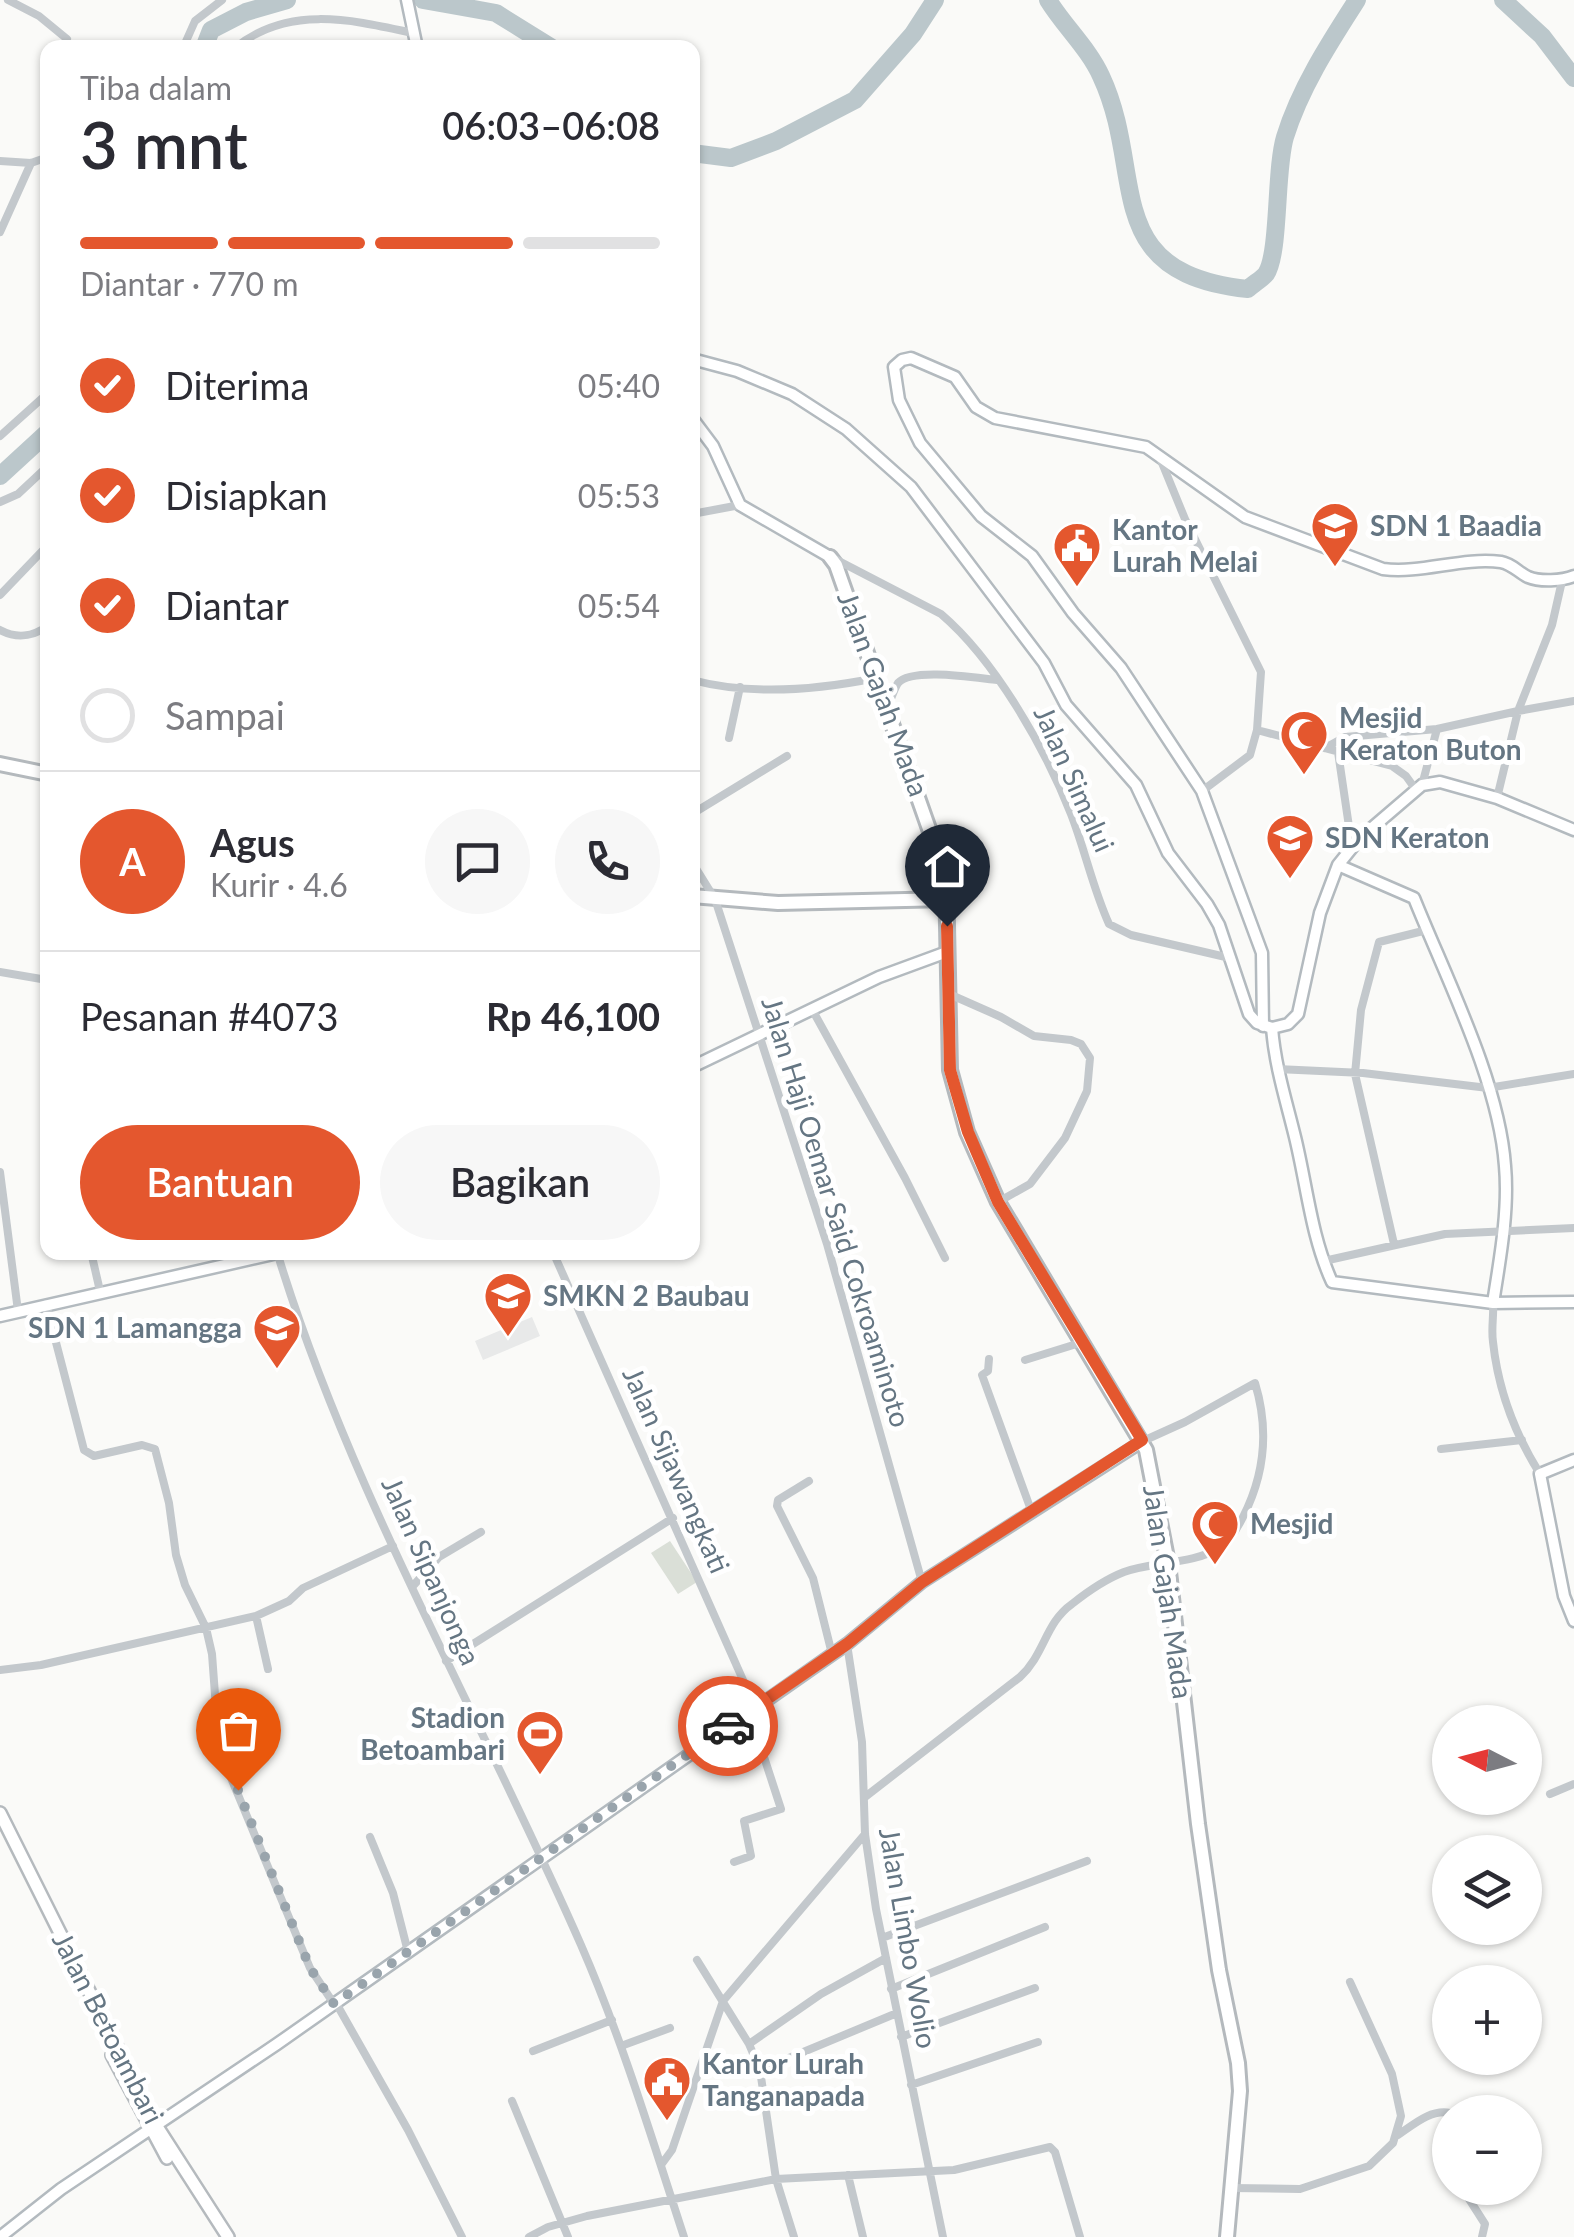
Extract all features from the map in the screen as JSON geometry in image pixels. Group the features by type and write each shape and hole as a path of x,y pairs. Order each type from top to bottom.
{"highway":[{"name":"Jalan Gajah Mada","path":"830,557 940,854 948,899 950,1070 982,1169 1142,1440 1168,1563 1200,1840 1219,1970 1238,2063 1240,2091 1227,2237"},
{"path":"0,764 40,772"},
{"path":"700,897 778,903 948,899"}],"main road":[{"name":"Jalan Betoambari","path":"0,1813 153,2127 228,2237"},
{"name":"Jalan Betoambari","path":"0,1828 153,2127 218,2237"}],"street":[{"path":"8,0 39,16 67,39"},
{"path":"187,40 195,21 222,0"},
{"path":"408,4 415,40"},
{"path":"245,40 303,19 346,19 413,33"},
{"path":"0,162 40,160"},
{"path":"0,232 31,163"},
{"path":"1498,798 1518,711 1568,578 1528,576 1504,562 1383,569 1245,516 1146,447 983,414 955,377 912,358 894,366 899,400 920,443 982,516 1032,556 1120,668 1202,790 1262,953 1268,1027 1296,1139 1313,1230 1331,1280 1337,1285 1493,1303 1574,1302"},
{"path":"700,361 737,371 792,394 846,428 911,488 1044,663 1066,706 1136,785 1168,853 1213,914 1254,1021 1268,1027 1288,1024 1298,1014 1320,913 1338,865 1352,847 1419,788 1440,782 1498,798 1574,830"},
{"path":"0,436 40,401"},
{"path":"700,429 713,446 740,504 700,512"},
{"path":"1158,454 1261,672 1258,730 1250,755 1202,790"},
{"path":"0,502 18,494 40,473"},
{"name":"Jalan Gajah Mada","path":"740,504 830,557"},
{"path":"0,594 40,553"},
{"name":"Jalan Simalui","path":"830,557 941,614 954,625 1026,719 1063,797 1110,924 1131,936 1230,958"},
{"path":"0,630 20,636 40,631"},
{"path":"888,708 898,683 909,677 953,675 996,680"},
{"path":"700,681 810,690 877,678"},
{"path":"730,738 740,687"},
{"path":"1325,748 1345,737 1437,729 1574,701"},
{"path":"1419,788 1437,729"},
{"path":"1258,730 1392,766 1419,788"},
{"path":"1338,752 1352,847"},
{"path":"700,809 788,756"},
{"path":"1338,865 1414,898 1498,1116 1506,1168 1491,1318 1497,1369 1522,1440 1540,1474 1564,1596 1574,1620"},
{"name":"Jalan Haji Oemar Said Cokroaminoto","path":"700,875 715,899 827,1244 922,1582"},
{"path":"1394,1244 1355,1074 1360,1010 1378,944 1427,930"},
{"path":"700,1063 879,977 947,952"},
{"path":"0,972 40,976"},
{"path":"948,994 1034,1036 1082,1044 1090,1058 1087,1091 1066,1138 1030,1184 998,1202"},
{"path":"813,1011 945,1258"},
{"path":"1277,1068 1488,1088 1574,1074"},
{"path":"0,1172 18,1311"},
{"path":"1324,1261 1460,1233 1574,1228"},
{"path":"94,1260 100,1292"},
{"path":"0,1316 247,1260"},
{"name":"Jalan Sipanjonga","path":"281,1260 332,1402 394,1546 612,2020 684,2237"},
{"name":"Jalan Sijawangkati","path":"557,1260 673,1518 752,1709 780,1809 744,1822 751,1856 734,1862"},
{"path":"46,1304 84,1450 94,1456 142,1445 155,1449 169,1503 176,1554 185,1585 206,1628 212,1654 219,1749 310,1968 408,2130 462,2237"},
{"path":"1025,1360 1082,1342"},
{"path":"989,1359 988,1372 982,1375 1032,1510"},
{"path":"0,2237 61,2189 335,2004 847,1644 922,1582 1142,1440 1185,1422 1254,1383 1264,1433 1254,1496 1239,1526 1223,1546 1108,1580 1062,1611 1051,1625 1036,1661 1020,1678 865,1797"},
{"path":"1441,1449 1522,1440"},
{"path":"1540,1474 1574,1460"},
{"path":"809,1482 778,1500 777,1506 813,1578 832,1654"},
{"path":"446,1662 673,1518"},
{"path":"412,1587 439,1557 481,1532"},
{"path":"0,1670 42,1665 256,1616 290,1601 303,1588 394,1546"},
{"path":"256,1616 268,1669"},
{"name":"Jalan Limbo Wolio","path":"847,1644 862,1742 864,1834 942,2237"},
{"path":"1550,1794 1574,1784"},
{"path":"661,2164 672,2150 723,2001 864,1834"},
{"path":"370,1837 392,1893 408,1952"},
{"path":"882,1938 1087,1861"},
{"path":"891,1988 1045,1927"},
{"path":"749,2044 821,1994 886,1958"},
{"path":"697,1960 749,2044 760,2070 776,2179 794,2237"},
{"path":"1350,1982 1392,2074 1400,2116 1398,2135"},
{"path":"901,2037 1035,1988"},
{"path":"760,2070 897,2013"},
{"path":"533,2052 612,2020"},
{"path":"620,2046 670,2028"},
{"path":"910,2084 1038,2042"},
{"path":"512,2101 568,2237"},
{"path":"1231,2188 1293,2190 1334,2178 1379,2160 1398,2135 1432,2115"},
{"path":"529,2237 562,2223 776,2179 927,2172 1050,2147 1055,2152 1080,2237"},
{"path":"848,2175 863,2237"},
{"path":"1473,2205 1485,2224 1482,2237"}],"shaded area":[{"name":"SMKN 2 Baubau","path":"532,1317 540,1336 483,1360 475,1341"},
{"path":"670,1541 697,1582 678,1594 651,1553"}],"waterway":[{"path":"207,40 211,30 246,12 287,0"},
{"path":"423,0 496,13 539,40"},
{"path":"700,154 731,158 776,141 855,100 913,34 935,0"},
{"path":"1048,0 1101,76 1114,113 1135,213 1147,240 1168,263 1200,279 1248,289 1266,274 1270,263 1282,152 1291,119 1316,66 1357,0"},
{"path":"1503,0 1542,36 1574,78"},
{"path":"0,476 40,439"}],"way so far":[{"path":"238,1790 310,1968 334,2004 728,1726"}],"place":[{"name":"SDN 1 Baadia","path":"1335,568"},
{"name":"Kantor Lurah Melai","path":"1077,588"},
{"name":"Mesjid Keraton Buton","path":"1304,776"},
{"name":"SDN Keraton","path":"1290,880"},
{"name":"SMKN 2 Baubau","path":"508,1338"},
{"name":"SDN 1 Lamangga","path":"277,1370"},
{"name":"Mesjid","path":"1215,1566"},
{"name":"Stadion Betoambari","path":"540,1776"},
{"name":"Kantor Lurah Tanganapada","path":"667,2122"}],"route":[{"path":"728,1726 847,1644 922,1582 1142,1440 982,1169 950,1070 947,926"}]}
